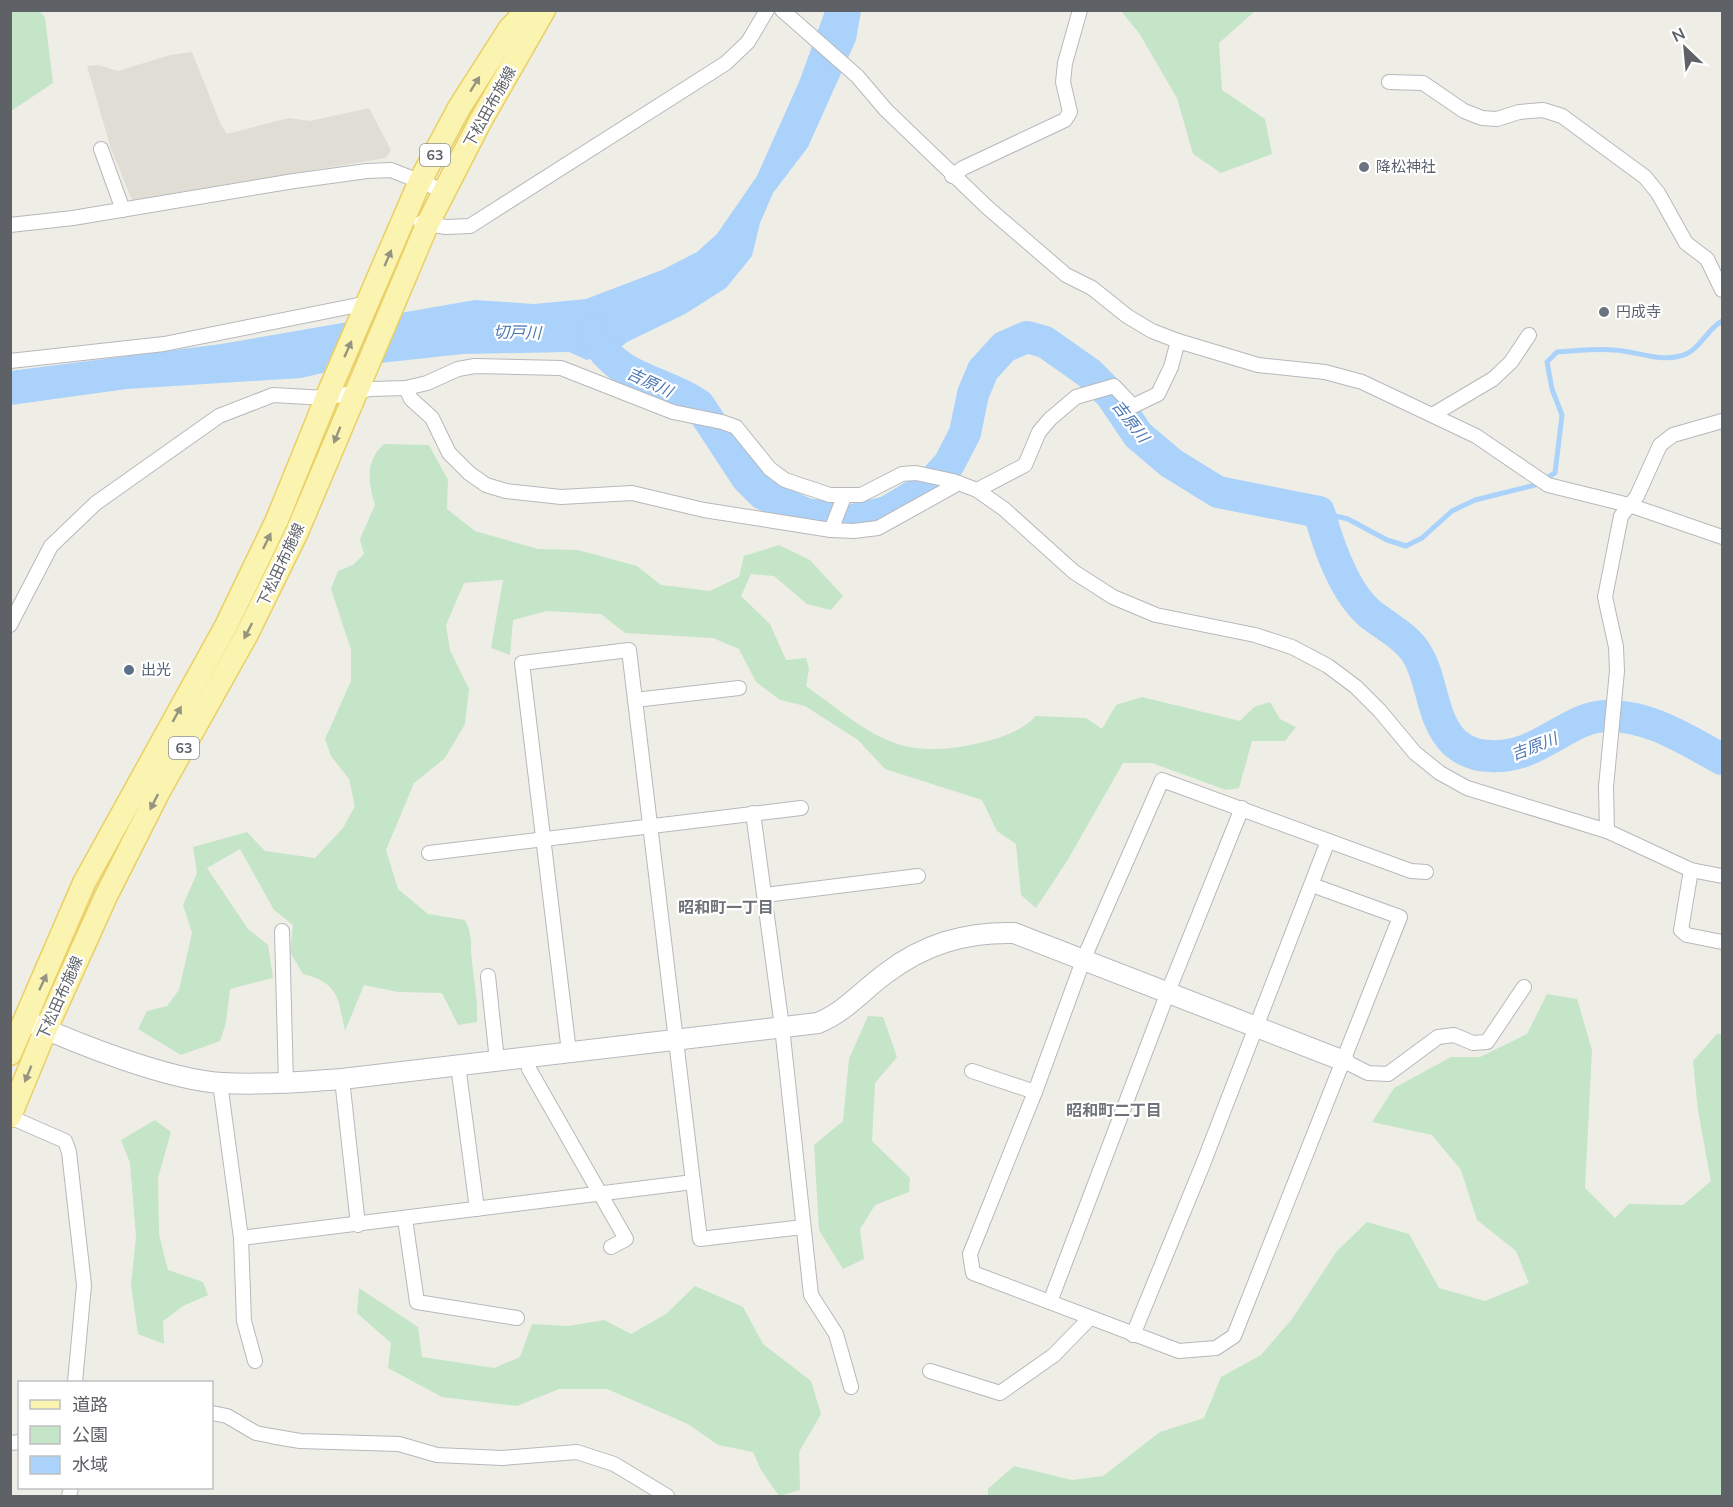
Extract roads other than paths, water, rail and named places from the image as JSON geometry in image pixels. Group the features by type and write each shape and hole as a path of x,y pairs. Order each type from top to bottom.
{"main road":[{"name":"下松田布施線","path":"10,1117 105,896 158,792 247,634 292,543 357,386 374,307 420,180 459,108 503,38 528,10"},
{"name":"下松田布施線","path":"10,1054 84,883 226,626 277,520 328,392 374,307 427,225 481,120 544,10"}],"street":[{"path":"405,217 427,225 470,226 726,63 748,42 767,10"},
{"path":"782,10 852,71 952,176 1066,275 1092,288 1127,316 1152,331 1258,365 1325,372 1362,382 1434,414 1476,436 1548,485 1629,505 1722,537"},
{"path":"952,176 963,168 1065,120 1070,112 1063,82 1065,63 1080,10"},
{"path":"1389,82 1423,83 1464,111 1482,118 1497,119 1518,112 1543,110 1562,116 1645,177 1658,193 1686,243 1707,259 1722,290"},
{"path":"101,149 123,210"},
{"path":"10,225 123,210 367,171 392,170 444,191"},
{"path":"10,361 164,344 374,307"},
{"path":"1434,414 1493,379 1511,362 1529,335"},
{"path":"977,490 1025,465 1039,432 1076,397 1114,386 1133,406 1158,394 1171,367 1178,341"},
{"path":"10,625 51,546 96,503 219,416 273,395 328,392 357,386 406,388 428,383 458,369 475,366 561,368 585,375 673,412 736,427 770,470 785,480 830,495 844,497 861,495 902,474 916,473 956,482 977,490 1004,509 1074,572 1113,597 1156,615 1255,635 1292,647 1328,666 1356,687 1380,711 1415,753 1440,773 1467,788 1607,831 1691,870 1722,876"},
{"path":"406,388 411,399 432,418 449,453 469,473 486,485 506,491 561,497 632,493 704,510 831,530 854,531 878,528 956,482"},
{"path":"1607,831 1606,788 1617,671 1616,647 1605,597 1621,516 1637,496 1660,445 1673,435 1722,421"},
{"path":"831,530 844,497"},
{"path":"569,1052 522,663 629,650 700,1239 803,1227"},
{"path":"635,700 739,688"},
{"path":"1312,885 1400,917 1234,1336 1216,1348 1179,1351 1089,1319 973,1273 970,1254 1035,1092 1084,958 1162,780 1411,871 1426,872"},
{"path":"429,853 801,808"},
{"path":"1050,1302 1168,992 1242,808"},
{"path":"753,813 782,1027 811,1295 836,1334 851,1387"},
{"path":"1133,1335 1203,1164 1328,841"},
{"path":"1691,870 1681,930 1687,935 1722,942"},
{"path":"765,895 918,876"},
{"path":"282,931 286,1083"},
{"path":"25,1020 146,1065 220,1083 286,1083 342,1079 818,1023 837,1015 885,974 918,952 942,941 982,932 1014,933 1256,1026 1368,1073 1388,1074 1438,1037 1454,1035 1473,1043 1487,1042 1524,987"},
{"path":"488,976 497,1061"},
{"path":"527,1058 529,1069 603,1194 626,1239 611,1246"},
{"path":"458,1065 477,1209"},
{"path":"972,1071 1035,1092"},
{"path":"342,1079 358,1225"},
{"path":"220,1083 241,1238 244,1321 255,1361"},
{"path":"10,1117 65,1141 69,1152 84,1285 75,1381"},
{"path":"241,1238 693,1182"},
{"path":"405,1219 417,1302 517,1318"},
{"path":"930,1371 1000,1393 1054,1354 1089,1319"},
{"path":"213,1413 227,1416 256,1433 300,1441 399,1444 437,1455 502,1458 576,1452 614,1464 667,1497"}],"water":[{"name":"切戸川","path":"825,11 861,11 856,40 808,147 773,193 760,223 752,256 726,288 685,314 621,347 587,360 569,352 463,354 353,366 301,378 127,389 11,405 10,371 221,344 475,300 534,304 586,299 662,270 697,252 717,234 757,176 799,82"}],"waterway":[{"path":"1319,512 1348,519 1387,540 1406,546 1422,538 1452,511 1475,500 1535,485 1555,473 1562,415 1552,389 1547,362 1557,352 1607,349 1672,358 1687,354 1722,321"},
{"name":"吉原川","path":"592,333 614,361 627,370 699,405 747,478 763,494 806,514 852,520 887,512 927,488 949,464 965,433 973,394 983,370 1004,347 1027,337 1045,342 1089,373 1111,395 1138,435 1171,463 1218,492 1319,512 1332,552 1351,592 1369,613 1413,648 1422,664 1436,711 1446,733 1462,748 1481,755 1508,755 1537,745 1591,718 1621,716 1666,730 1722,759"}],"place":[{"name":"降松神社","path":"1364,167"},
{"name":"円成寺","path":"1604,312"},
{"name":"出光","path":"129,670"}],"district":[{"name":"昭和町一丁目","path":"726,907"},
{"name":"昭和町二丁目","path":"1114,1110"}]}
